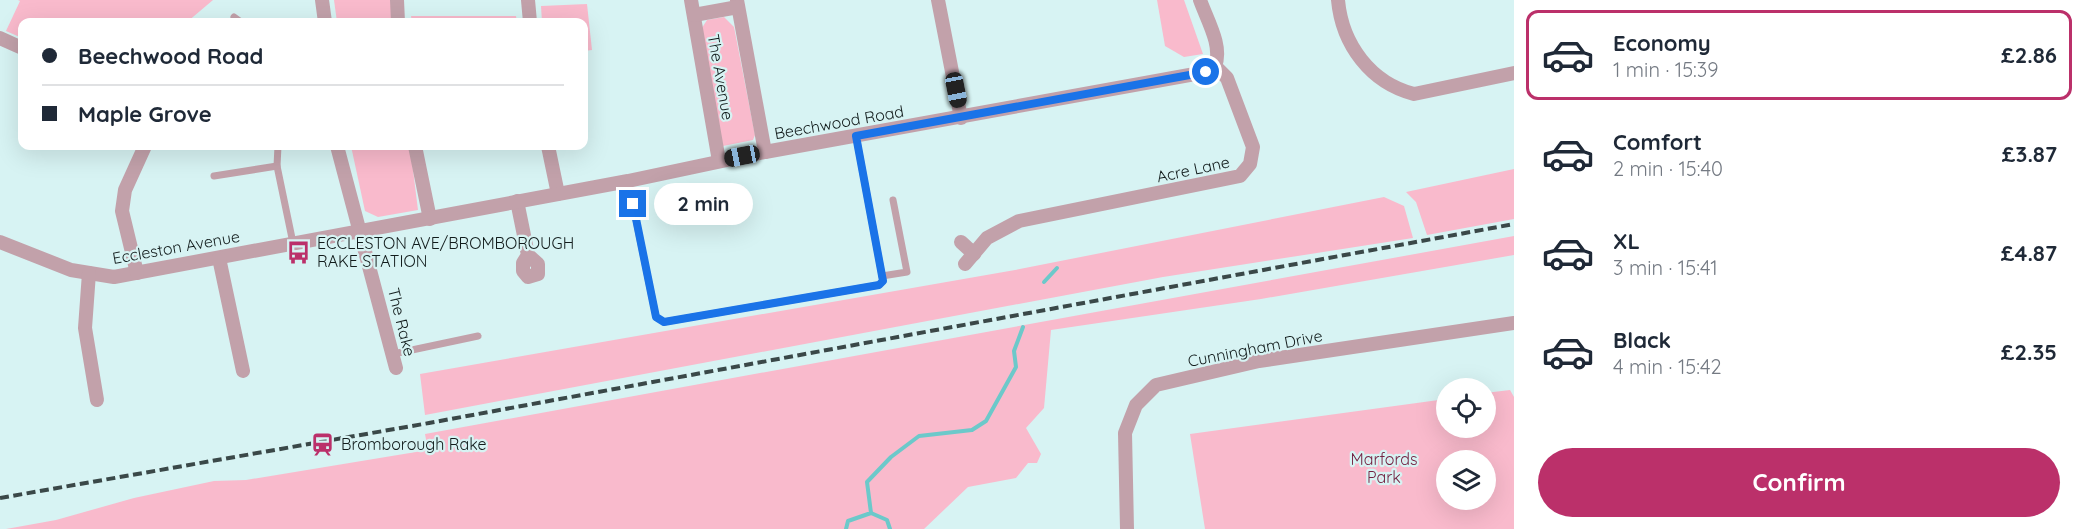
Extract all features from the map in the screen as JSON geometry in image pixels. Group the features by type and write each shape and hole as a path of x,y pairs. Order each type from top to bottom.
{"street":[{"path":"322,0 324,18"},
{"path":"397,0 398,18"},
{"path":"528,0 530,18"},
{"name":"The Avenue","path":"691,0 719,161"},
{"path":"938,0 961,118"},
{"path":"1200,0 1217,47 1218,57 1215,66"},
{"path":"1338,0 1346,31 1355,51 1368,69 1383,83 1414,94 1514,73"},
{"path":"694,15 737,3"},
{"name":"The Avenue","path":"737,3 765,152"},
{"path":"0,38 18,46"},
{"name":"Beechwood Road","path":"362,232 765,152 1206,72 1215,66"},
{"name":"Acre Lane","path":"961,242 969,259 987,238 1019,221 1240,176 1250,164 1253,147 1227,78 1215,66"},
{"path":"137,273 122,211 125,190 143,150"},
{"name":"The Rake","path":"338,150 362,232 394,361"},
{"path":"416,150 430,219"},
{"path":"549,150 558,194"},
{"path":"518,201 528,255"},
{"name":"Eccleston Avenue","path":"0,242 71,270 114,277 362,232"},
{"path":"219,258 243,371"},
{"path":"89,273 85,328 98,400"},
{"name":"Cunningham Drive","path":"1127,529 1125,433 1136,405 1156,385 1260,362 1514,324"}],"lane":[{"path":"628,181 656,317 664,322 879,285 883,281 856,136"},
{"path":"278,150 278,166 293,243"},
{"path":"214,176 278,166"},
{"path":"882,276 907,272 893,200"},
{"path":"394,361 478,336"}],"green space":[{"path":"18,0 213,0 192,18 18,18 18,36 6,31 20,1"},
{"path":"334,0 391,0 392,18 336,18"},
{"path":"1157,0 1184,0 1203,54 1184,57 1165,46"},
{"path":"587,4 592,50 588,50 588,18 542,18 541,6"},
{"path":"411,16 516,16 516,18 411,18"},
{"path":"724,17 734,27 755,135 753,140 723,146 700,31 707,20"},
{"path":"352,150 410,150 418,210 378,217 365,211"},
{"path":"1514,169 1514,219 1427,235 1416,202 1406,192"},
{"path":"1384,197 1404,206 1413,238 1163,277 425,415 420,374 1015,270"},
{"path":"1514,236 1514,255 1261,299 1051,330 1044,408 1026,428 1041,454 1037,463 1028,463 1016,478 968,487 924,529 6,529 56,520 134,498 214,481 246,480 428,450 425,434"},
{"name":"Marfords Park","path":"1510,390 1514,397 1514,529 1205,529 1190,434 1436,400 1436,438 1496,438 1496,392"}],"waterway":[{"path":"1044,282 1057,268"},
{"path":"846,529 848,521 871,513 867,482 891,457 919,436 972,430 986,421 1016,367 1014,351 1023,327"},
{"path":"871,513 887,520 890,529"}],"railway":[{"path":"0,498 429,423 1514,224"}],"place":[{"name":"ECCLESTON AVE/BROMBOROUGH RAKE STATION","path":"299,252"},
{"name":"Bromborough Rake","path":"323,444"}],"route":[{"path":"633,204 656,317 664,322 879,285 883,281 856,136 1206,72"}]}
